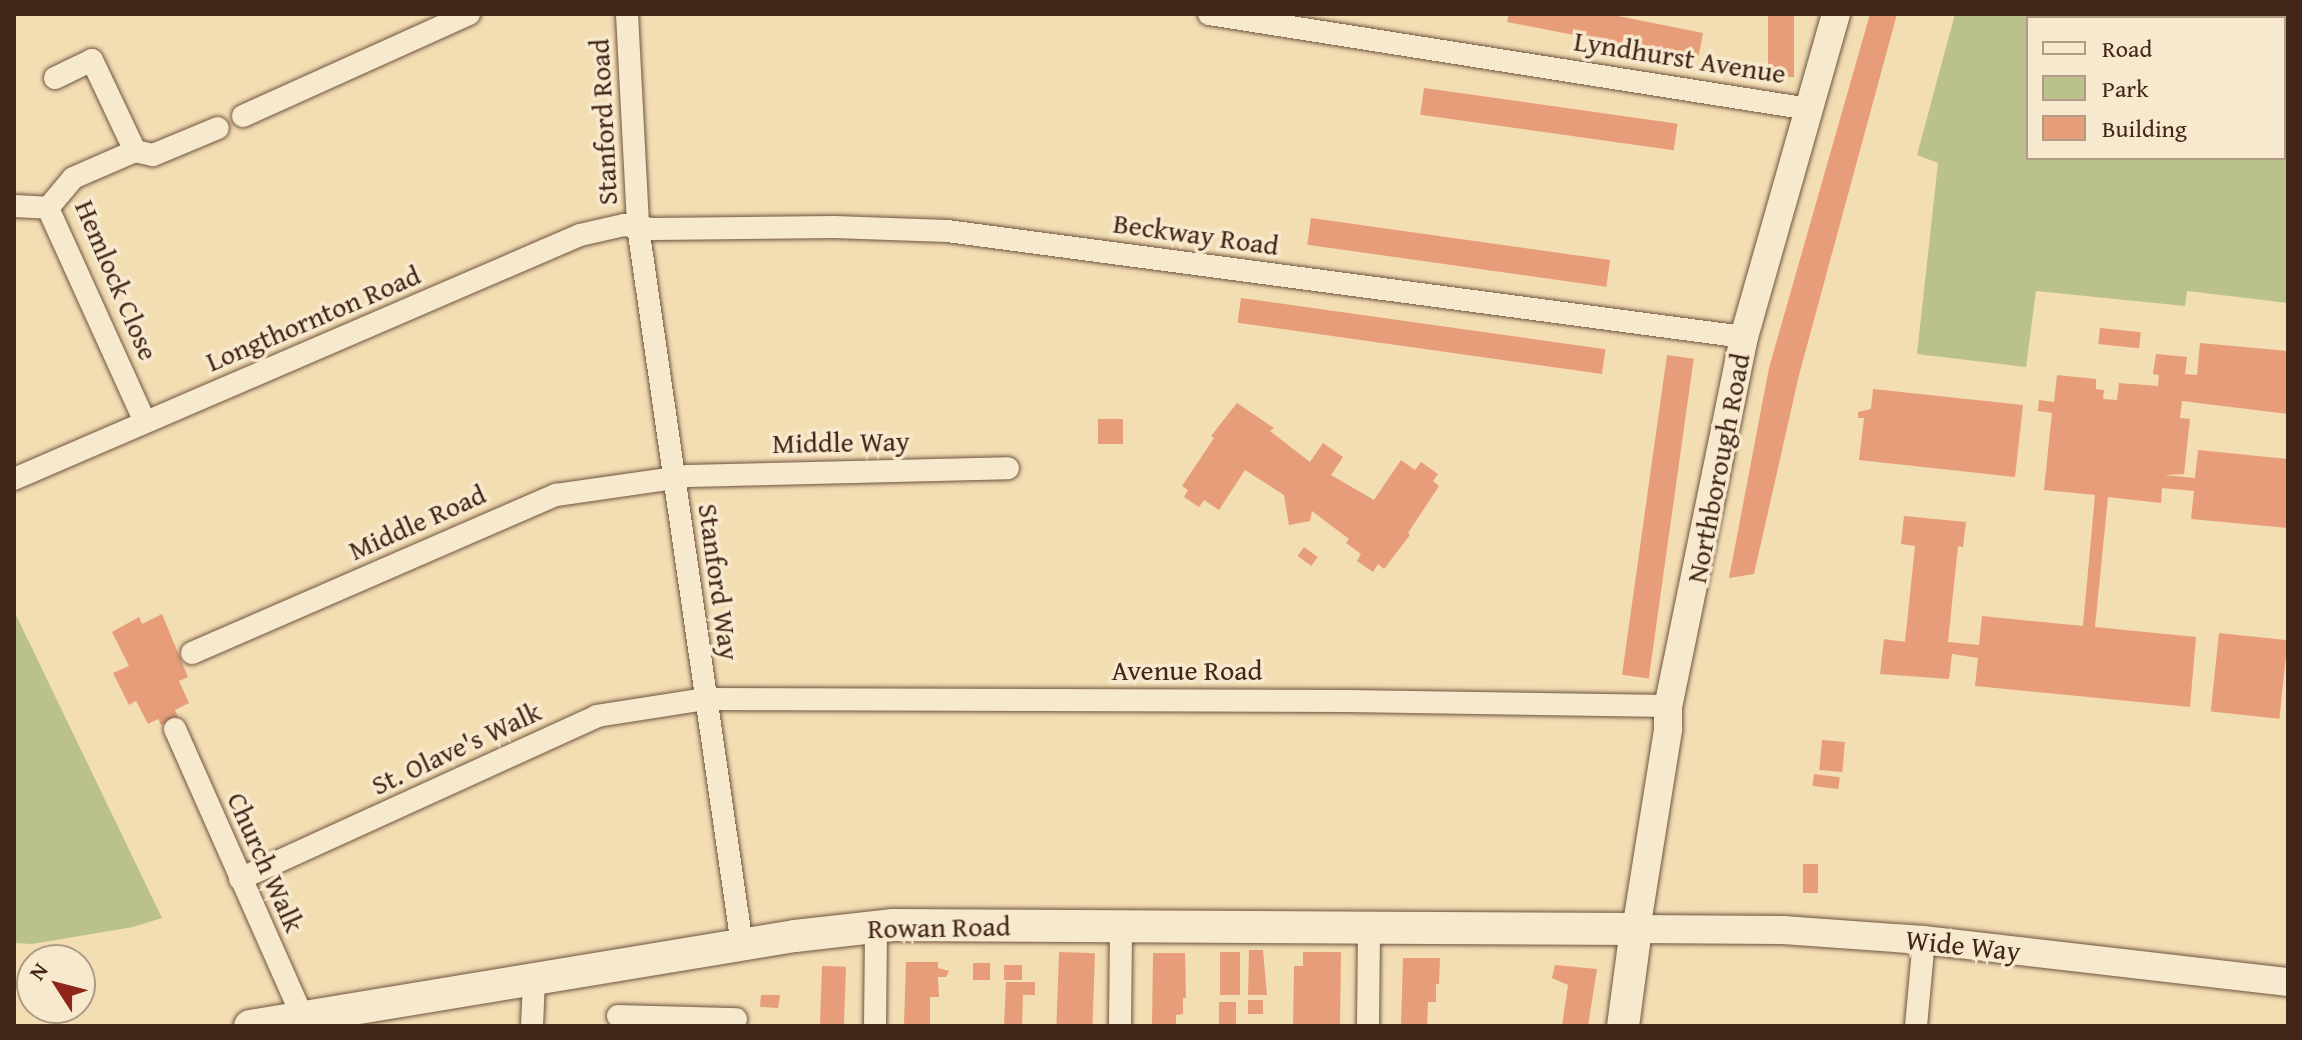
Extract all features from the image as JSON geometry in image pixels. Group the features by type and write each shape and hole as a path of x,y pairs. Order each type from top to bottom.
{"main road":[{"name":"Rowan Road","path":"250,1026 876,926 1636,929"},
{"path":"1623,1026 1636,929"}],"street":[{"path":"243,116 469,14"},
{"name":"Stanford Road","path":"627,14 638,227"},
{"name":"Lyndhurst Avenue","path":"1209,14 1809,109"},
{"name":"Northborough Road","path":"1636,929 1668,730 1668,706 1744,337 1836,14"},
{"path":"55,78 92,60 135,151"},
{"name":"Hemlock Close","path":"145,422 48,208 73,178 135,151 153,155 218,128"},
{"path":"14,206 48,208"},
{"name":"Longthornton Road","path":"14,479 580,235 608,226 638,227"},
{"name":"Beckway Road","path":"638,227 947,231 1744,337"},
{"name":"Stanford Way","path":"638,227 742,945"},
{"name":"Middle Way","path":"675,479 1008,468"},
{"name":"Middle Road","path":"192,653 544,499 593,488 675,479"},
{"name":"Avenue Road","path":"705,699 1348,701 1668,706"},
{"name":"St. Olave's Walk","path":"240,879 597,716 705,699"},
{"name":"Church Walk","path":"175,729 303,1018"},
{"path":"875,1026 876,926"},
{"path":"1120,1026 1121,927"},
{"path":"1368,1026 1369,928"},
{"name":"Wide Way","path":"1636,929 1783,930 1924,940 2288,982"},
{"path":"1916,1026 1924,940"},
{"path":"532,1026 534,980"},
{"path":"618,1016 663,1022 736,1019"}],"green space":[{"path":"1955,14 2288,14 2288,303 2187,291 2185,306 2036,291 2026,367 1917,354 1938,163 1917,155"},
{"path":"15,613 162,918 133,927 32,944 14,943"}],"building":[{"path":"1509,14 1608,14 1703,33 1698,59 1507,22"},
{"path":"1768,14 1794,14 1794,77 1768,77"},
{"path":"1870,14 1897,14 1799,375 1754,574 1729,578 1769,368"},
{"path":"1424,88 1678,124 1674,150 1420,115"},
{"path":"1311,218 1610,260 1606,287 1307,245"},
{"path":"1241,298 1605,349 1602,374 1238,323"},
{"path":"2100,328 2141,332 2139,348 2098,344"},
{"path":"2200,343 2288,351 2288,414 2182,401 2180,418 2190,419 2184,474 2164,475 2195,478 2198,450 2288,459 2288,528 2191,519 2194,491 2162,488 2161,503 2108,497 2095,627 2196,637 2190,707 1975,686 1978,658 1952,654 1949,679 1880,674 1884,639 1905,642 1915,546 1901,544 1904,516 1966,522 1963,547 1958,546 1948,642 1979,645 1982,616 2083,626 2095,495 2044,490 2052,413 2038,411 2039,400 2054,402 2057,375 2096,379 2096,389 2104,390 2103,399 2117,400 2119,383 2158,386 2159,375 2153,374 2156,354 2187,357 2185,374 2197,375"},
{"path":"1667,355 1694,359 1649,679 1622,675"},
{"path":"1873,389 2023,405 2015,477 1859,460 1864,418 1858,418 1858,412 1871,409"},
{"path":"1237,403 1274,428 1270,431 1310,462 1323,443 1343,457 1331,475 1374,500 1401,460 1415,470 1421,462 1438,474 1433,481 1439,486 1408,533 1410,535 1384,569 1378,564 1373,572 1357,561 1361,554 1346,543 1349,539 1312,511 1310,521 1289,525 1284,495 1245,470 1219,510 1204,500 1199,507 1184,497 1188,490 1182,486 1214,438 1211,436"},
{"path":"1098,419 1123,419 1123,444 1098,444"},
{"path":"1304,547 1318,557 1311,566 1298,556"},
{"path":"162,614 188,677 179,681 189,703 175,710 178,717 161,725 158,719 148,724 136,701 129,705 113,673 129,666 112,632 139,617 142,624"},
{"path":"2219,633 2288,640 2279,719 2211,712"},
{"path":"1822,740 1845,742 1842,772 1819,770"},
{"path":"1814,774 1840,777 1838,789 1813,786"},
{"path":"1803,864 1818,864 1818,893 1803,893"},
{"path":"1249,950 1263,950 1267,995 1248,995"},
{"path":"1059,952 1095,953 1092,1026 1056,1026"},
{"path":"1220,952 1240,952 1240,995 1220,995"},
{"path":"1303,952 1341,952 1340,1026 1293,1026 1294,966 1303,966"},
{"path":"1153,953 1185,953 1186,998 1183,998 1183,1014 1176,1015 1176,1026 1152,1026"},
{"path":"1403,958 1440,958 1436,1002 1428,1002 1427,1026 1401,1026"},
{"path":"906,962 938,962 938,968 949,971 946,977 938,977 939,997 930,997 930,1026 904,1025"},
{"path":"973,963 990,963 990,980 973,980"},
{"path":"1004,965 1022,965 1022,980 1004,980"},
{"path":"1555,965 1597,969 1588,1026 1562,1026 1568,985 1552,978"},
{"path":"822,966 846,967 844,1026 820,1026"},
{"path":"1006,982 1035,982 1035,995 1023,995 1022,1026 1004,1026"},
{"path":"761,995 780,995 778,1008 760,1007"},
{"path":"1248,1000 1263,1000 1263,1014 1248,1014"},
{"path":"1219,1002 1236,1002 1236,1026 1219,1026"}]}
